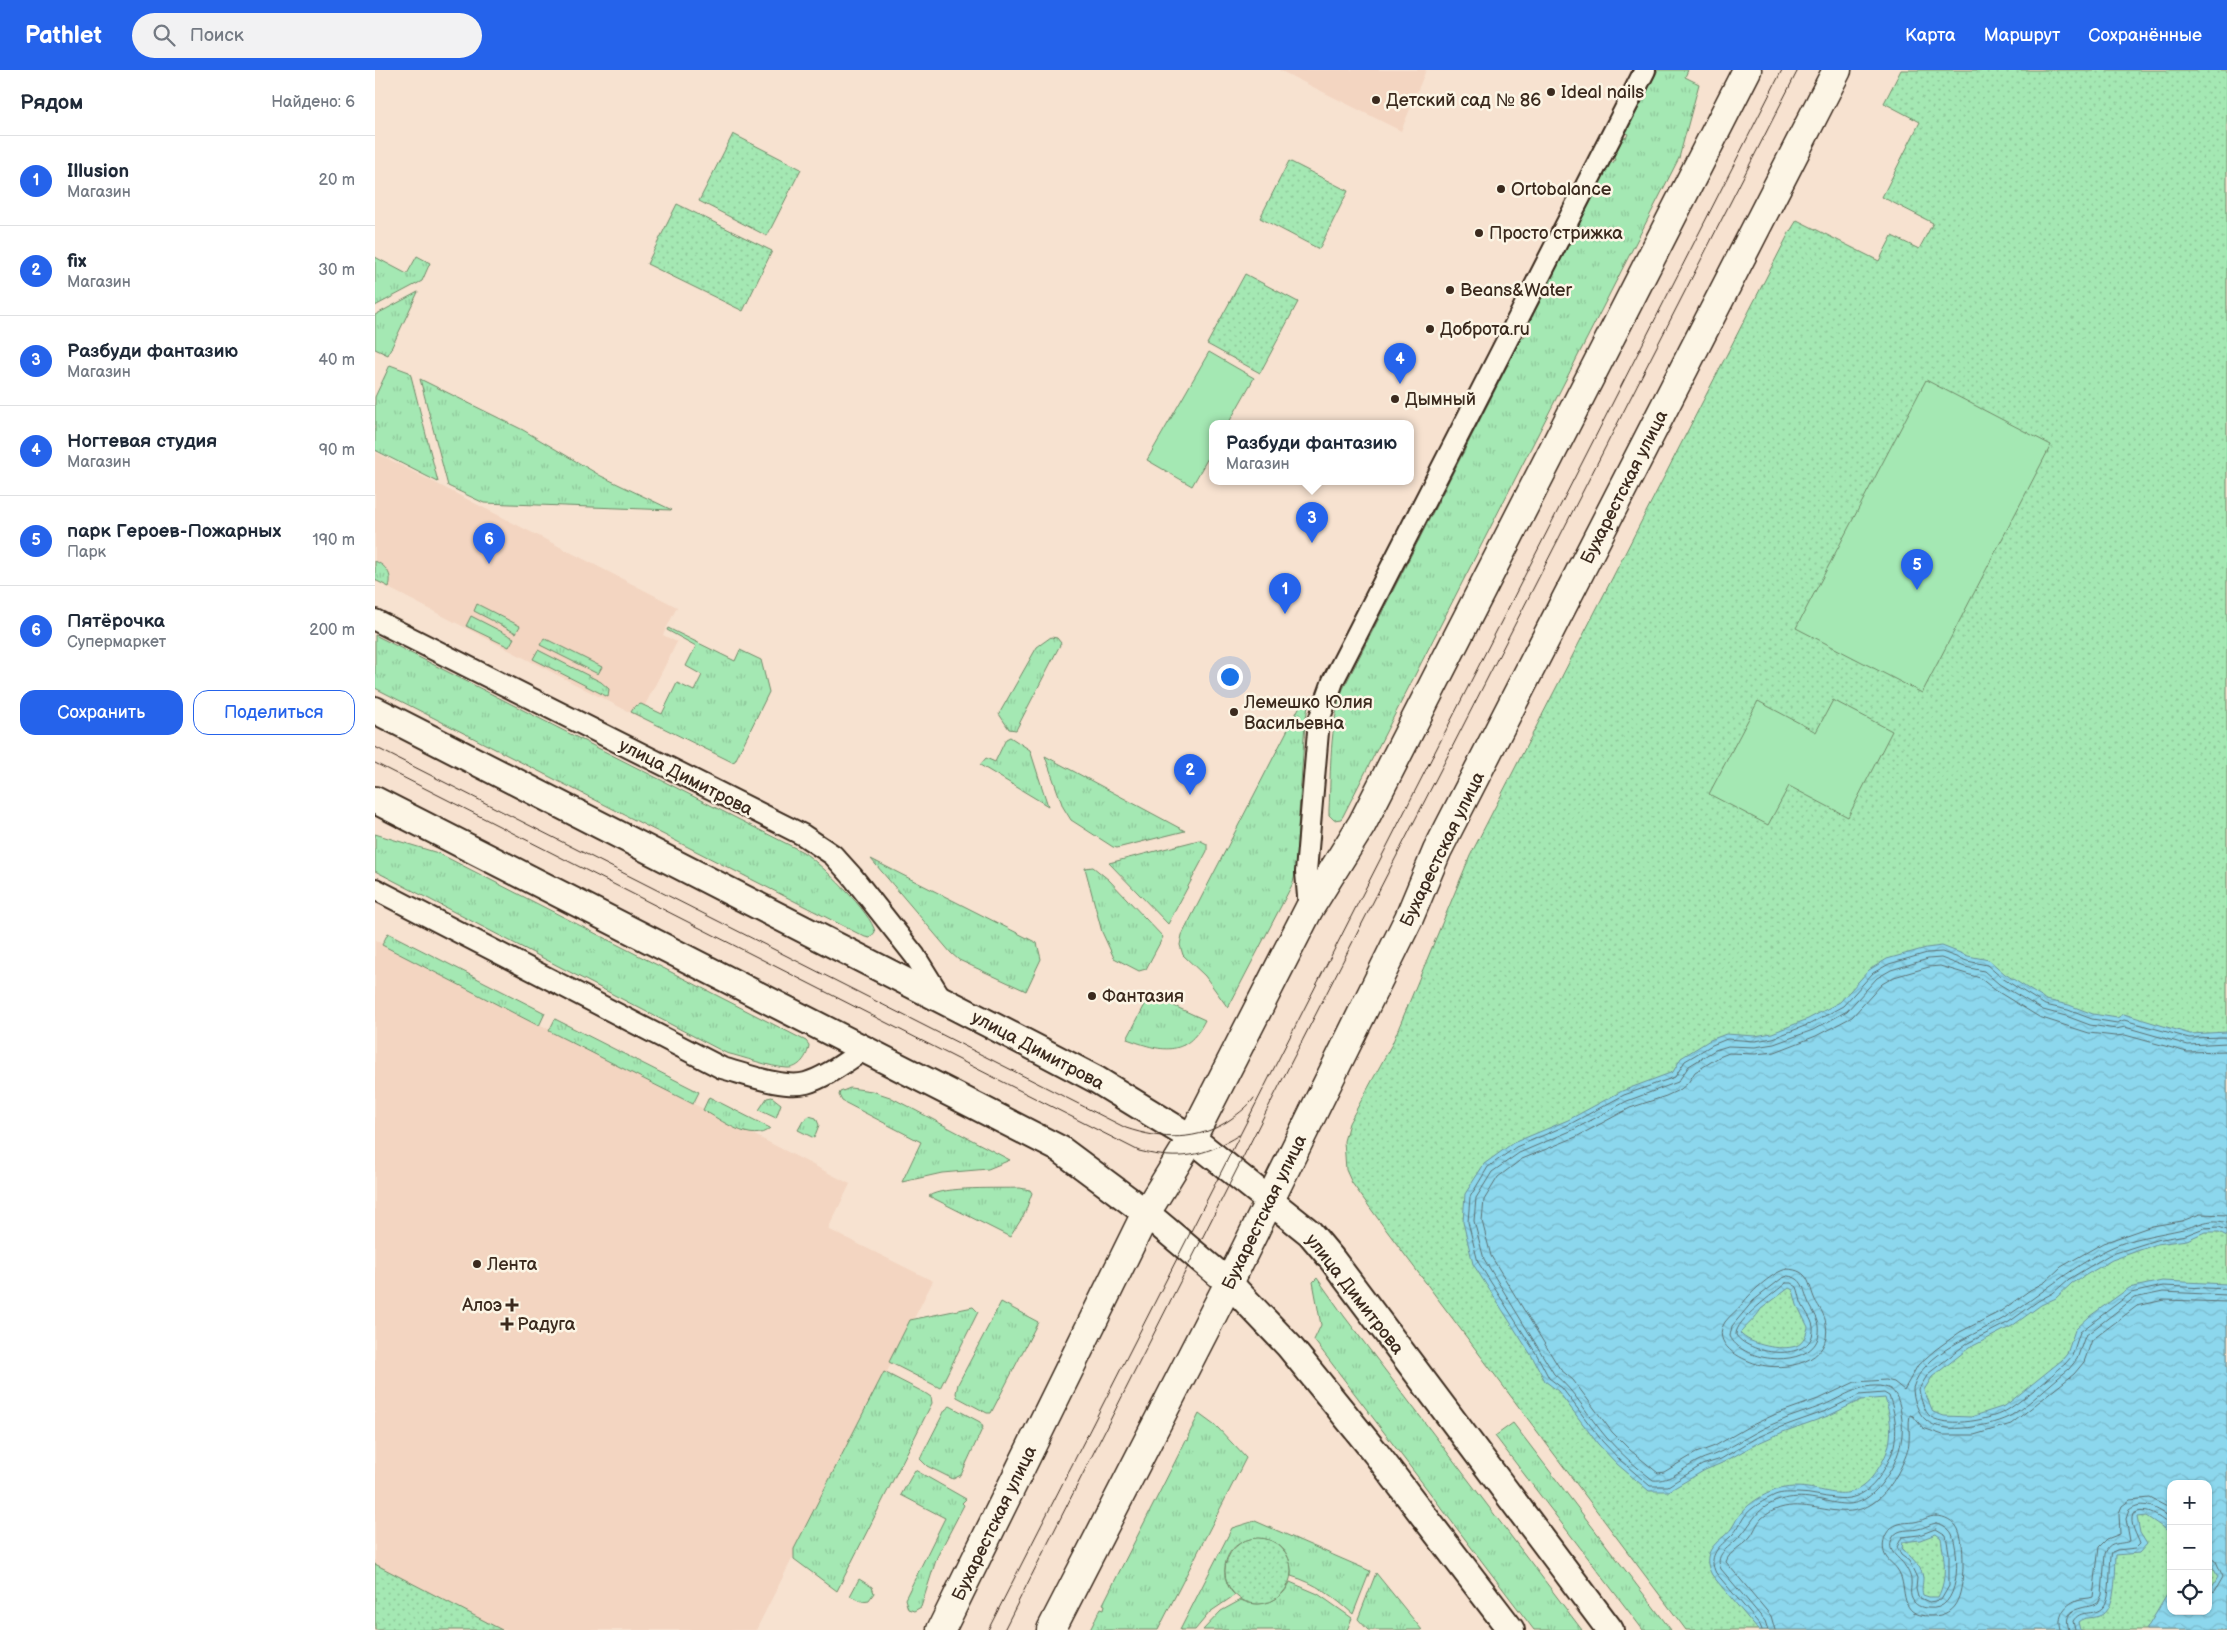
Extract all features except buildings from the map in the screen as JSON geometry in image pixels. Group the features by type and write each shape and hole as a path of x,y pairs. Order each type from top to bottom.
{"main road":[{"name":"Бухарестская улица","path":"941,1630 1146,1213 1192,1138 1309,909 1362,824 1747,70"},
{"name":"Бухарестская улица","path":"1051,1630 1229,1283 1409,918 1437,851 1837,70"}],"street":[{"path":"1309,909 1306,872 1319,720 1333,681 1645,70"},
{"name":"улица Димитрова","path":"375,620 803,836 833,855 915,956 943,1001"},
{"name":"улица Димитрова","path":"375,710 1097,1080 1192,1138 1310,1233 1331,1258 1610,1630"},
{"path":"375,800 1060,1149 1146,1213 1229,1283 1295,1353 1375,1452 1511,1630"},
{"path":"375,889 722,1068 777,1083 805,1083 826,1074 864,1050"}],"shaded area":[{"name":"Детский сад № 86","path":"1279,70 1426,70 1401,131"},
{"path":"375,452 677,607 663,635 677,642 639,717 375,581"},
{"path":"375,940 850,1184 828,1229 933,1281 756,1630 495,1630 375,1570"}],"green space":[{"path":"1658,70 1688,70 1685,77 1699,84 1679,158 1343,816 1341,819 1334,820 1329,815 1331,749 1338,703 1343,689 1522,337 1526,334 1524,333 1611,162 1613,163 1615,159 1613,158 1624,137 1626,138 1628,134 1626,133"},
{"path":"1901,70 2227,70 2227,1630 1686,1630 1384,1227 1352,1183 1346,1170 1344,1141 1349,1123 1392,1044 1470,856 1789,233 1797,220 1879,261 1892,236 1919,249 1933,223 1882,197 1920,122 1884,103"},
{"path":"733,134 801,169 767,236 699,201"},
{"path":"1289,161 1348,191 1319,249 1260,218"},
{"path":"677,204 772,251 743,311 647,264"},
{"path":"417,256 430,263 422,281 375,306 375,257 407,274"},
{"path":"1245,274 1298,302 1260,373 1207,344"},
{"path":"418,292 388,355 375,349 375,315"},
{"path":"1209,352 1254,378 1230,420 1209,420 1209,456 1192,486 1147,460"},
{"path":"390,365 409,372 411,376 438,482 375,450 375,397"},
{"path":"420,379 523,430 601,476 672,510 484,503 448,486"},
{"path":"1926,380 2051,445 1922,693 1796,628"},
{"path":"375,561 388,571 390,578 389,587 375,580"},
{"path":"477,604 520,626 516,633 474,611"},
{"path":"471,616 514,638 509,647 466,626"},
{"path":"668,628 735,661 740,650 761,660 769,692 735,761 732,762 631,712 635,706 641,704 662,714 677,683 694,691 702,675 686,666 696,646 667,630"},
{"path":"375,635 803,852 821,866 855,901 865,913 875,932 870,938 865,937 375,688"},
{"path":"1051,637 1057,638 1061,643 1016,730 1009,729 999,714 1037,647"},
{"path":"544,638 602,667 598,674 540,645"},
{"path":"538,650 601,682 609,689 608,697 533,659"},
{"path":"1303,700 1309,701 1305,723 1293,883 1228,1008 1205,976 1183,955 1180,945 1182,935"},
{"path":"1833,700 1892,731 1848,817 1789,786 1768,825 1709,794 1758,701 1816,732"},
{"path":"1010,737 1030,750 1048,806 980,765 986,758 995,762 1006,739"},
{"path":"1045,756 1185,831 1117,848 1113,847 1071,820 1063,807"},
{"path":"375,834 438,853 806,1041 809,1045 807,1053 799,1064 787,1068 726,1053 375,871"},
{"path":"1199,840 1207,844 1207,851 1168,924 1109,863"},
{"path":"871,859 1037,943 1041,959 1026,991 959,960"},
{"path":"1093,867 1109,880 1163,937 1146,969 1139,971 1114,958 1102,932 1085,868"},
{"path":"388,933 545,1013 539,1026 382,945"},
{"path":"1150,995 1205,1020 1198,1033 1181,1046 1171,1049 1150,1047 1127,1039"},
{"path":"555,1019 699,1092 693,1104 549,1031"},
{"path":"850,1088 872,1091 890,1097 1010,1160 988,1169 942,1173 902,1182 921,1142 842,1101 839,1095 840,1092"},
{"path":"709,1097 770,1128 754,1134 736,1129 703,1110"},
{"path":"772,1097 781,1104 776,1118 759,1110 767,1098"},
{"path":"809,1116 816,1118 819,1125 814,1138 798,1130 803,1121"},
{"path":"1020,1188 1030,1190 1032,1193 1024,1215 1010,1237 929,1196 959,1189"},
{"path":"1317,1278 1582,1630 1534,1630 1314,1340 1321,1325 1313,1282"},
{"path":"1001,1302 1038,1322 991,1413 987,1413 957,1397 956,1393 958,1384"},
{"path":"973,1307 978,1312 940,1388 889,1362 910,1320"},
{"path":"884,1372 925,1393 931,1397 932,1403 837,1591 794,1559 794,1549"},
{"path":"950,1406 980,1422 983,1427 961,1475 953,1479 927,1466 920,1459 945,1410"},
{"path":"1199,1414 1218,1428 1246,1458 1158,1630 1090,1630 1101,1608 1104,1609 1105,1605 1103,1604 1186,1440 1188,1441 1188,1436"},
{"path":"1513,1423 1671,1630 1643,1630 1495,1436"},
{"path":"915,1470 966,1499 962,1503 964,1505 937,1557 921,1607 914,1611 908,1609 905,1599 945,1518 901,1495"},
{"path":"1255,1521 1370,1571 1353,1614 1324,1591 1309,1582 1291,1576 1289,1559 1281,1547 1270,1540 1257,1538 1244,1541 1234,1548 1227,1559 1225,1578 1229,1588 1235,1595 1210,1612 1195,1630 1180,1630 1232,1528"},
{"path":"1251,1538 1265,1538 1277,1543 1286,1552 1291,1564 1289,1584 1282,1595 1265,1604 1251,1604 1239,1599 1230,1590 1225,1578 1225,1564 1230,1552 1239,1543"},
{"path":"375,1564 502,1630 375,1630"},
{"path":"1376,1573 1422,1630 1368,1630 1358,1619"},
{"path":"859,1579 872,1587 874,1593 869,1600 862,1601 850,1596"},
{"path":"1290,1582 1318,1594 1352,1618 1347,1630 1203,1630 1221,1611 1241,1600 1248,1603 1262,1604 1276,1599"}],"water":[{"path":"1942,946 1968,956 1989,960 2005,974 2046,1000 2069,1005 2093,1014 2117,1018 2124,1014 2190,1034 2227,1032 2227,1236 2219,1232 2205,1232 2187,1240 2157,1244 2112,1260 2072,1283 2056,1298 2041,1305 2012,1326 1969,1348 1932,1377 1924,1390 1933,1412 1944,1416 1971,1417 2005,1406 2062,1360 2067,1354 2075,1330 2090,1316 2129,1288 2162,1281 2227,1284 2227,1630 2146,1630 2167,1595 2167,1615 2212,1615 2212,1587 2218,1577 2212,1566 2212,1480 2167,1480 2167,1530 2146,1516 2137,1517 2140,1533 2147,1544 2139,1553 2116,1555 2114,1589 2110,1606 2106,1613 2100,1616 2086,1618 2078,1622 2080,1630 1758,1630 1712,1575 1708,1563 1711,1549 1730,1530 1744,1509 1757,1499 1771,1492 1792,1487 1845,1493 1857,1490 1869,1481 1881,1464 1890,1440 1890,1423 1885,1398 1861,1400 1828,1416 1783,1432 1705,1470 1669,1491 1649,1491 1617,1464 1598,1444 1558,1391 1545,1381 1533,1358 1473,1264 1463,1222 1465,1194 1484,1164 1513,1143 1568,1120 1622,1091 1673,1072 1681,1058 1710,1040 1726,1034 1755,1036 1772,1033 1808,1019 1840,1002 1869,970 1887,959 1926,948","holes":["1789,1288 1793,1290 1797,1305 1808,1327 1801,1343 1796,1346 1782,1348 1766,1346 1751,1341 1740,1333 1761,1309","1936,1534 1941,1538 1944,1560 1943,1583 1938,1597 1929,1597 1923,1595 1922,1573 1915,1561 1902,1548 1903,1542 1920,1540"]}],"tram line":[{"path":"988,1630 1782,70"},
{"path":"1004,1630 1273,1098 1798,70"},
{"path":"375,747 1126,1128 1153,1135 1180,1137 1206,1132 1231,1119 1254,1098"},
{"path":"375,763 1139,1151 1167,1156 1191,1155 1214,1148 1239,1135"}],"place":[{"name":"Ideal nails","path":"1551,92"},
{"name":"Детский сад № 86","path":"1376,100"},
{"name":"Ortobalance","path":"1501,189"},
{"name":"Просто стрижка","path":"1479,233"},
{"name":"Beans&Water","path":"1450,290"},
{"name":"Доброта.ru","path":"1430,329"},
{"name":"Ногтевая студия","path":"1400,384"},
{"name":"Дымный","path":"1395,399"},
{"name":"Разбуди фантазию","path":"1312,543"},
{"name":"Пятёрочка","path":"489,564"},
{"name":"парк Героев-Пожарных","path":"1917,590"},
{"name":"Illusion","path":"1285,614"},
{"name":"Лемешко Юлия Васильевна","path":"1234,712"},
{"name":"fix","path":"1190,795"},
{"name":"Фантазия","path":"1092,996"},
{"name":"Лента","path":"477,1264"},
{"name":"Алоэ","path":"512,1305"},
{"name":"Радуга","path":"507,1324"}]}
